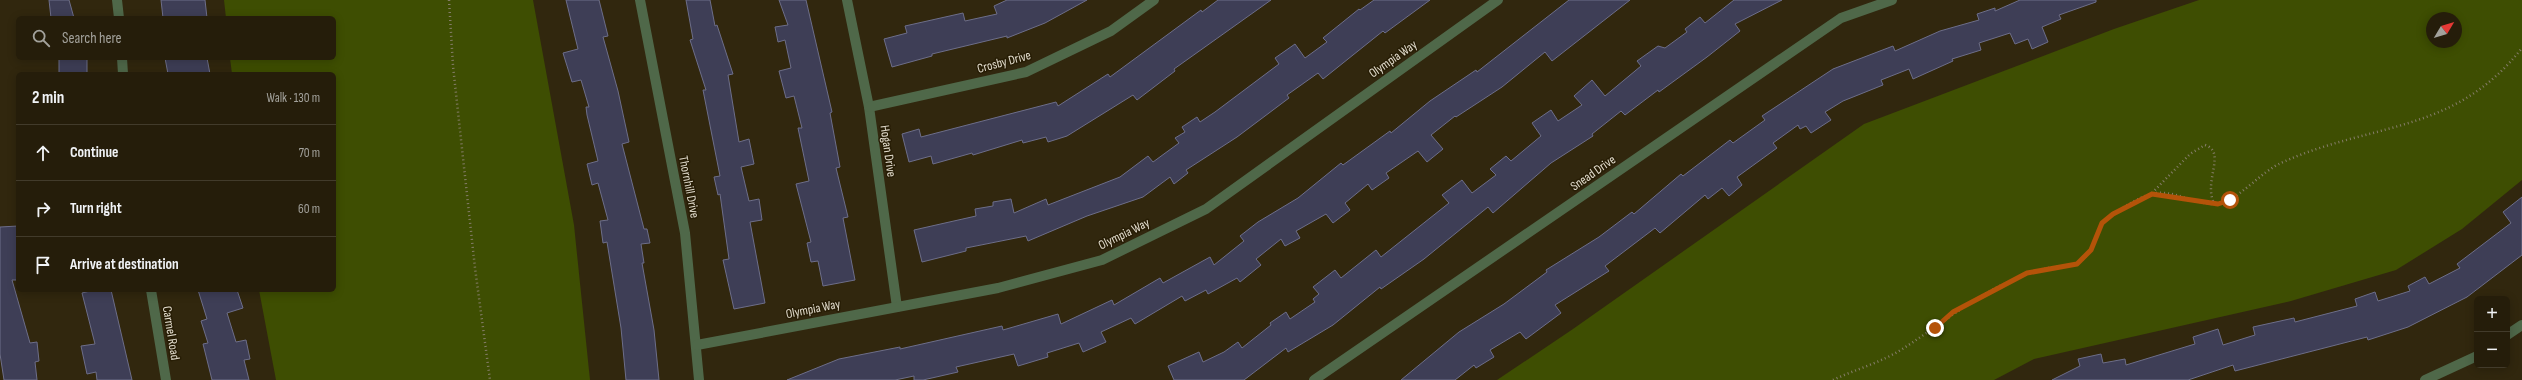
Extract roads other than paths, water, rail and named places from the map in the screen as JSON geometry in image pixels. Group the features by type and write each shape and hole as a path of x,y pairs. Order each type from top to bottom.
{"street":[{"path":"117,0 119,16"},
{"name":"Thornhill Drive","path":"640,0 685,233 697,344 698,380"},
{"name":"Hogan Drive","path":"847,0 869,107 897,307"},
{"name":"Crosby Drive","path":"869,107 1026,72 1111,32 1154,0"},
{"name":"Olympia Way","path":"697,344 998,288 1102,260 1206,208 1498,0"},
{"name":"Snead Drive","path":"1314,380 1841,18 1892,0"},
{"path":"122,60 123,72"},
{"name":"Carmel Road","path":"151,292 166,380"},
{"path":"2510,333 2522,325"},
{"path":"2425,380 2474,357"}]}
